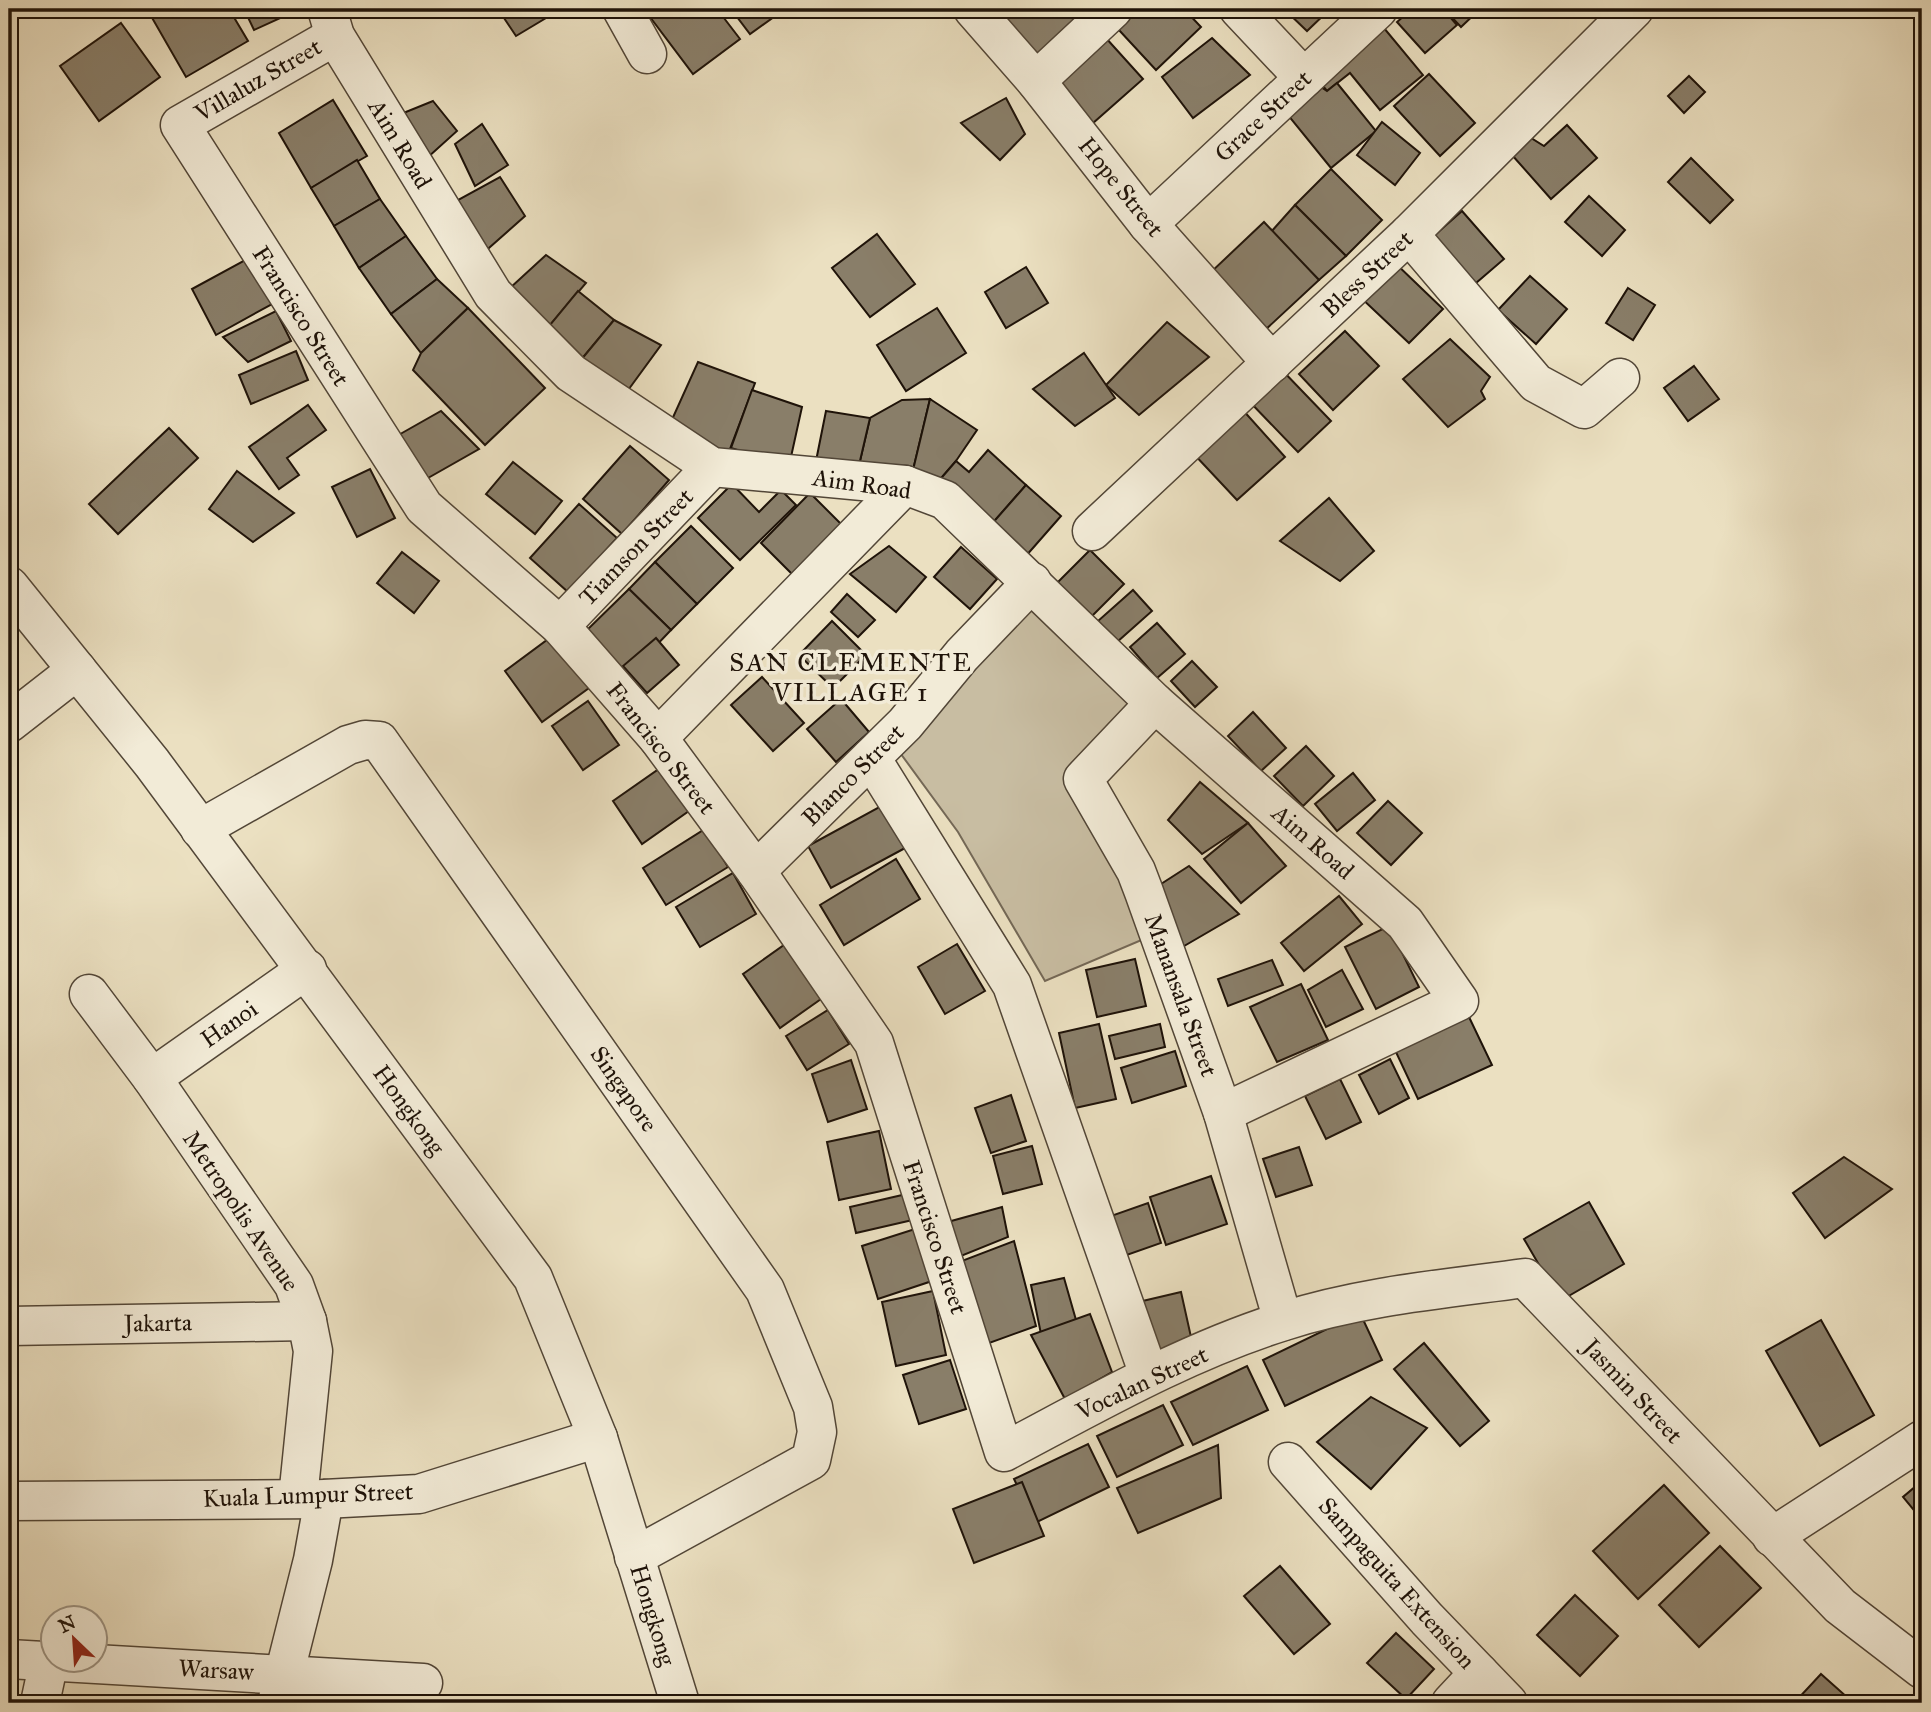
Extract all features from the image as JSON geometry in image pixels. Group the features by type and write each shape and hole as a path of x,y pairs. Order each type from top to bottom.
{"street":[{"path":"622,9 647,54"},
{"name":"Hope Street","path":"973,9 1036,81 1148,224 1272,363"},
{"path":"1036,81 1113,9"},
{"path":"1239,9 1304,78"},
{"name":"Grace Street","path":"1148,224 1378,9"},
{"name":"Bless Street","path":"1092,531 1409,234 1634,9"},
{"name":"Villaluz Street","path":"180,125 331,22"},
{"name":"Aim Road","path":"331,22 492,294 571,373 712,467 905,485 945,500 1155,703 1405,923 1460,1001 1223,1112"},
{"name":"Francisco Street","path":"180,125 424,507 560,626 657,737 755,871 873,1043 1004,1452"},
{"path":"1409,234 1536,383 1584,409 1620,378"},
{"name":"Tiamson Street","path":"560,626 712,467"},
{"path":"657,737 905,485"},
{"name":"Blanco Street","path":"755,871 871,758 1032,582"},
{"name":"Hongkong","path":"9,586 77,670 307,970 533,1278 598,1438 680,1703"},
{"path":"9,723 77,670"},
{"name":"Manansala Street","path":"1155,703 1083,779 1136,871 1223,1112 1283,1321"},
{"name":"Singapore","path":"200,829 348,745 365,740 379,741 765,1290 813,1407 817,1432 811,1460 635,1556"},
{"path":"871,758 1012,985 1149,1375"},
{"name":"Hanoi","path":"152,1078 307,970"},
{"name":"Metropolis Avenue","path":"89,994 152,1078 294,1285 307,1321 313,1351 311,1498 281,1688"},
{"name":"Jasmin Street","path":"1283,1321 1366,1300 1525,1278 1840,1606 1922,1669"},
{"name":"Jakarta","path":"9,1326 307,1321"},
{"name":"Vocalan Street","path":"1004,1452 1149,1375 1283,1321"},
{"name":"Kuala Lumpur Street","path":"9,1501 311,1498 419,1494 598,1438"},
{"path":"1772,1538 1922,1440"},
{"name":"Sampaguita Extension","path":"1288,1462 1508,1703"},
{"name":"Warsaw","path":"9,1659 38,1660"},
{"name":"Warsaw","path":"108,1668 281,1688 423,1683"},
{"path":"1451,1703 1479,1673"},
{"path":"40,1703 47,1674"}],"shaded area":[{"path":"1026,600 1124,690 1130,708 1066,777 1151,936 1045,981 958,832 898,750"}],"building":[{"path":"147,9 229,9 248,41 186,77"},
{"path":"244,9 300,9 254,30"},
{"path":"498,9 561,9 516,36"},
{"path":"644,9 717,9 740,39 693,74"},
{"path":"731,9 785,9 750,34"},
{"path":"976,9 1085,9 1027,66"},
{"path":"1114,9 1184,9 1201,27 1156,70 1106,16"},
{"path":"1284,9 1330,9 1307,31"},
{"path":"1412,9 1443,9 1457,25 1425,53 1397,22"},
{"path":"1444,9 1480,9 1461,27"},
{"path":"1374,16 1423,75 1380,110 1350,73 1327,91 1309,69"},
{"path":"121,23 160,77 99,121 60,66"},
{"path":"1096,27 1143,79 1084,131 1037,79"},
{"path":"1212,38 1250,75 1193,118 1162,77"},
{"path":"1429,74 1475,123 1440,156 1394,106"},
{"path":"1689,76 1705,92 1684,113 1668,96"},
{"path":"1315,83 1327,91 1337,83 1376,131 1331,168 1283,109"},
{"path":"1006,98 1025,134 1000,160 961,123"},
{"path":"333,100 367,156 311,188 279,133"},
{"path":"433,101 457,131 427,158 396,116"},
{"path":"1382,122 1420,153 1395,185 1357,155"},
{"path":"482,124 508,165 475,186 455,144"},
{"path":"1567,125 1597,158 1551,199 1512,155 1531,138 1544,146"},
{"path":"1691,158 1733,200 1710,223 1668,182"},
{"path":"357,160 380,199 334,226 311,188"},
{"path":"1331,169 1382,220 1346,256 1295,205"},
{"path":"500,177 525,216 472,263 436,212"},
{"path":"1589,196 1625,230 1602,256 1565,222"},
{"path":"380,199 406,236 359,268 334,226"},
{"path":"1295,205 1346,256 1319,280 1271,232"},
{"path":"1462,211 1504,259 1469,289 1428,241"},
{"path":"1264,222 1319,280 1263,332 1209,274"},
{"path":"877,234 915,284 870,317 832,268"},
{"path":"406,236 437,279 391,314 359,268"},
{"path":"546,255 586,283 540,337 497,300"},
{"path":"247,259 272,304 216,335 192,289"},
{"path":"1392,260 1443,309 1409,343 1358,295"},
{"path":"1026,267 1048,303 1006,328 985,292"},
{"path":"1530,276 1567,309 1536,344 1498,310"},
{"path":"437,279 468,308 421,353 391,314"},
{"path":"1628,288 1655,305 1633,340 1606,323"},
{"path":"578,291 614,320 576,366 540,337"},
{"path":"468,308 545,388 485,445 413,370 421,353"},
{"path":"937,308 966,353 906,391 877,345"},
{"path":"276,311 291,341 248,362 223,337"},
{"path":"614,320 661,345 615,408 576,366"},
{"path":"1167,322 1209,357 1139,415 1106,385"},
{"path":"1345,331 1379,366 1333,410 1299,374"},
{"path":"1450,339 1490,377 1481,391 1485,399 1448,427 1403,379"},
{"path":"296,351 308,380 251,404 239,375"},
{"path":"1084,353 1115,398 1075,426 1033,389"},
{"path":"698,362 755,383 725,462 665,435"},
{"path":"1694,366 1719,399 1688,421 1664,388"},
{"path":"1279,367 1331,421 1298,452 1246,398"},
{"path":"752,390 802,407 789,466 731,448"},
{"path":"930,399 908,491 856,478 870,418 902,400"},
{"path":"930,399 977,430 956,461 930,491 908,491"},
{"path":"308,405 326,430 287,458 299,475 279,489 249,447"},
{"path":"1241,408 1285,457 1237,500 1192,452"},
{"path":"441,411 479,449 421,482 395,437"},
{"path":"826,411 870,418 856,478 816,461"},
{"path":"169,428 198,458 118,534 89,504"},
{"path":"630,446 669,480 622,534 583,499"},
{"path":"988,450 1026,485 983,534 930,491 956,461 969,472"},
{"path":"513,462 562,501 535,534 486,494"},
{"path":"370,469 395,518 357,537 332,487"},
{"path":"237,471 294,513 253,542 209,509"},
{"path":"732,484 759,512 781,490 796,505 740,560 698,518"},
{"path":"1026,485 1061,516 1018,565 983,534"},
{"path":"810,493 845,528 795,577 761,543"},
{"path":"1329,498 1374,551 1340,581 1280,541"},
{"path":"579,504 617,538 568,592 530,558"},
{"path":"691,526 733,568 697,604 655,562"},
{"path":"889,546 926,577 896,612 850,574"},
{"path":"961,547 997,579 970,609 934,577"},
{"path":"1090,550 1124,584 1089,619 1055,585"},
{"path":"402,552 439,581 414,613 377,583"},
{"path":"655,562 697,604 671,630 629,589"},
{"path":"629,589 671,630 628,675 585,632"},
{"path":"1133,590 1152,611 1117,642 1098,621"},
{"path":"847,594 875,620 858,637 831,612"},
{"path":"832,621 866,655 833,688 799,655"},
{"path":"1157,623 1185,654 1157,678 1130,647"},
{"path":"551,637 589,688 542,722 505,671"},
{"path":"656,638 679,665 647,693 623,666"},
{"path":"1192,661 1217,687 1195,707 1171,681"},
{"path":"762,677 804,723 773,751 731,705"},
{"path":"841,699 869,732 836,762 807,729"},
{"path":"588,701 619,745 583,770 552,726"},
{"path":"1253,712 1286,748 1261,771 1228,736"},
{"path":"1306,746 1334,776 1303,806 1274,776"},
{"path":"666,764 696,806 642,844 613,801"},
{"path":"1353,773 1375,800 1337,831 1315,804"},
{"path":"1200,782 1248,823 1202,854 1168,820"},
{"path":"1388,801 1422,833 1391,865 1357,833"},
{"path":"883,805 907,847 831,888 808,846"},
{"path":"1248,823 1286,866 1241,903 1204,859"},
{"path":"705,829 728,867 666,905 643,868"},
{"path":"896,859 920,899 844,945 820,905"},
{"path":"1189,866 1239,914 1179,949 1147,893"},
{"path":"733,873 756,914 700,947 676,907"},
{"path":"1339,896 1362,924 1304,971 1281,943"},
{"path":"1389,926 1419,987 1376,1009 1345,947"},
{"path":"957,944 985,991 945,1014 918,967"},
{"path":"784,945 821,999 780,1028 743,974"},
{"path":"1135,959 1146,1006 1097,1017 1086,970"},
{"path":"1272,960 1283,985 1228,1006 1218,979"},
{"path":"1342,970 1363,1009 1326,1027 1308,990"},
{"path":"1301,984 1328,1040 1277,1062 1250,1007"},
{"path":"828,1010 849,1044 807,1070 786,1036"},
{"path":"1469,1017 1492,1065 1418,1099 1395,1050"},
{"path":"1099,1024 1116,1099 1075,1108 1059,1033"},
{"path":"1160,1024 1165,1047 1115,1059 1109,1036"},
{"path":"1175,1051 1186,1086 1132,1103 1121,1068"},
{"path":"1390,1059 1409,1098 1379,1114 1359,1075"},
{"path":"851,1060 867,1109 828,1122 812,1074"},
{"path":"1340,1079 1361,1122 1326,1139 1305,1096"},
{"path":"1011,1095 1026,1141 991,1153 975,1108"},
{"path":"879,1131 891,1189 839,1200 827,1142"},
{"path":"1032,1146 1042,1184 1003,1194 993,1156"},
{"path":"1299,1147 1312,1185 1276,1197 1263,1159"},
{"path":"1844,1157 1892,1189 1825,1238 1793,1193"},
{"path":"1211,1176 1227,1224 1166,1245 1150,1197"},
{"path":"911,1193 917,1219 856,1233 850,1207"},
{"path":"1589,1202 1624,1264 1560,1301 1524,1239"},
{"path":"1148,1203 1161,1243 1121,1257 1108,1217"},
{"path":"1002,1207 1008,1237 956,1258 944,1223"},
{"path":"915,1229 932,1281 878,1299 862,1246"},
{"path":"1014,1241 1036,1326 981,1346 959,1262"},
{"path":"1064,1278 1076,1320 1041,1334 1031,1285"},
{"path":"933,1291 946,1355 896,1366 882,1302"},
{"path":"1181,1292 1193,1346 1147,1357 1134,1303"},
{"path":"1360,1313 1382,1360 1285,1406 1263,1360"},
{"path":"1090,1314 1112,1372 1065,1399 1031,1335"},
{"path":"1821,1320 1874,1415 1820,1446 1766,1351"},
{"path":"1424,1343 1489,1421 1460,1446 1394,1369"},
{"path":"950,1360 966,1409 919,1424 903,1375"},
{"path":"1247,1366 1268,1410 1193,1445 1171,1402"},
{"path":"1371,1397 1427,1428 1371,1489 1317,1442"},
{"path":"1163,1405 1183,1445 1117,1477 1097,1436"},
{"path":"1088,1444 1109,1487 1035,1523 1014,1479"},
{"path":"1218,1445 1221,1498 1138,1533 1117,1488"},
{"path":"1922,1481 1922,1520 1903,1497"},
{"path":"1022,1482 1044,1536 974,1563 953,1509"},
{"path":"1664,1485 1709,1533 1638,1599 1593,1551"},
{"path":"1720,1546 1761,1588 1699,1647 1659,1605"},
{"path":"1280,1566 1330,1624 1294,1654 1244,1596"},
{"path":"1575,1595 1618,1636 1580,1676 1537,1635"},
{"path":"1396,1633 1434,1669 1406,1699 1367,1663"},
{"path":"1821,1674 1848,1698 1843,1703 1794,1703"}],"district":[{"name":"SAN CLEMENTE VILLAGE 1","path":"851,677"}]}
